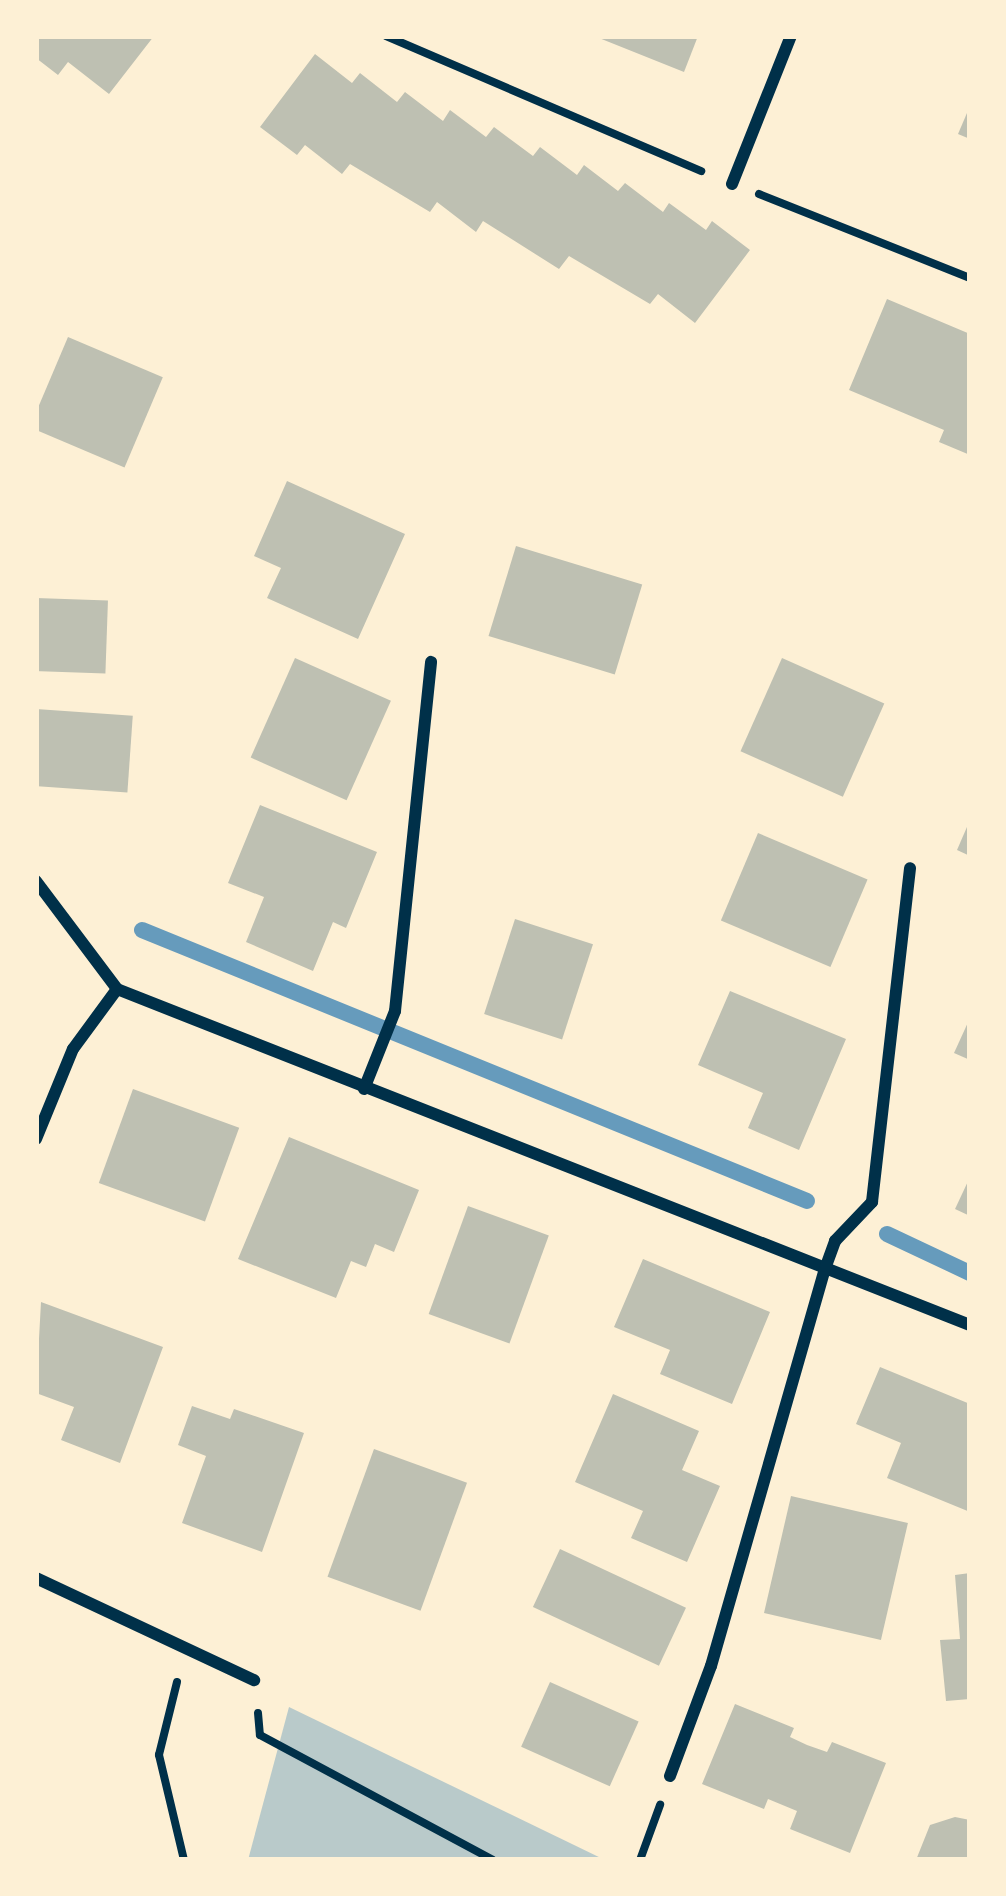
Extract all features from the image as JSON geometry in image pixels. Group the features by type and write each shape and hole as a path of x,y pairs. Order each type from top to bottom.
{"street":[{"path":"732,184 791,36"},
{"path":"364,1089 394,1011 431,662"},
{"path":"670,1776 712,1666 826,1266 835,1241 872,1202 910,868"},
{"path":"36,881 117,989 970,1325"},
{"path":"36,1139 73,1049 117,989"},
{"path":"36,1578 254,1680"}],"path":[{"path":"386,36 462,74 970,278"},
{"path":"184,1860 159,1755 161,1726 190,1647"},
{"path":"254,1680 260,1735 494,1860"},
{"path":"640,1860 670,1776"}],"shaded area":[{"path":"289,1707 605,1860 248,1860"}],"building":[{"path":"36,36 154,36 109,94 68,62 58,75 36,58"},
{"path":"594,36 698,36 684,72"},
{"path":"315,54 352,83 360,73 397,102 405,92 443,121 450,110 486,137 494,127 533,156 540,147 577,175 584,165 618,191 625,183 663,212 669,203 706,230 712,221 750,250 695,323 658,294 650,304 569,256 559,269 483,221 476,232 437,202 430,212 350,164 342,174 305,145 297,155 260,127"},
{"path":"970,106 970,139 958,134"},
{"path":"887,299 970,334 970,455 939,442 944,430 849,390"},
{"path":"68,337 163,377 125,467 36,430 36,412"},
{"path":"287,481 405,534 358,639 267,598 281,568 254,556"},
{"path":"516,546 642,585 615,674 489,636"},
{"path":"36,598 108,601 105,673 36,671"},
{"path":"295,658 391,701 347,800 251,758"},
{"path":"782,658 884,704 843,797 741,751"},
{"path":"36,709 133,716 127,793 36,786"},
{"path":"260,805 377,852 346,928 333,922 313,971 246,942 264,897 228,883"},
{"path":"970,820 970,856 957,850"},
{"path":"758,833 868,879 830,967 721,920"},
{"path":"515,919 593,944 562,1039 484,1014"},
{"path":"730,991 846,1039 799,1150 748,1128 763,1093 698,1065"},
{"path":"970,1018 970,1060 954,1053"},
{"path":"133,1089 239,1128 205,1222 99,1183"},
{"path":"289,1137 419,1190 394,1252 375,1244 366,1267 351,1261 336,1298 238,1259"},
{"path":"970,1177 970,1216 955,1209"},
{"path":"468,1206 549,1235 509,1343 429,1314"},
{"path":"643,1259 770,1312 732,1404 660,1374 670,1350 614,1327"},
{"path":"41,1302 163,1347 120,1463 61,1440 74,1407 36,1393"},
{"path":"880,1367 970,1404 970,1512 887,1478 901,1443 856,1424"},
{"path":"613,1394 699,1431 682,1470 720,1486 687,1562 631,1538 643,1511 575,1482"},
{"path":"192,1406 230,1419 234,1409 304,1433 262,1552 182,1523 206,1456 178,1445"},
{"path":"374,1449 467,1483 421,1611 327,1577"},
{"path":"791,1496 908,1523 881,1640 764,1613"},
{"path":"560,1549 686,1608 659,1666 533,1607"},
{"path":"970,1573 970,1699 946,1701 940,1640 960,1639 955,1575"},
{"path":"550,1682 639,1721 610,1786 521,1747"},
{"path":"735,1704 794,1728 790,1737 807,1745 827,1752 832,1742 886,1763 850,1853 790,1829 797,1811 768,1799 764,1809 702,1784"},
{"path":"955,1817 970,1820 970,1860 916,1860 930,1825"}],"waterway":[{"path":"142,930 807,1201"},
{"path":"887,1234 970,1273"}]}
